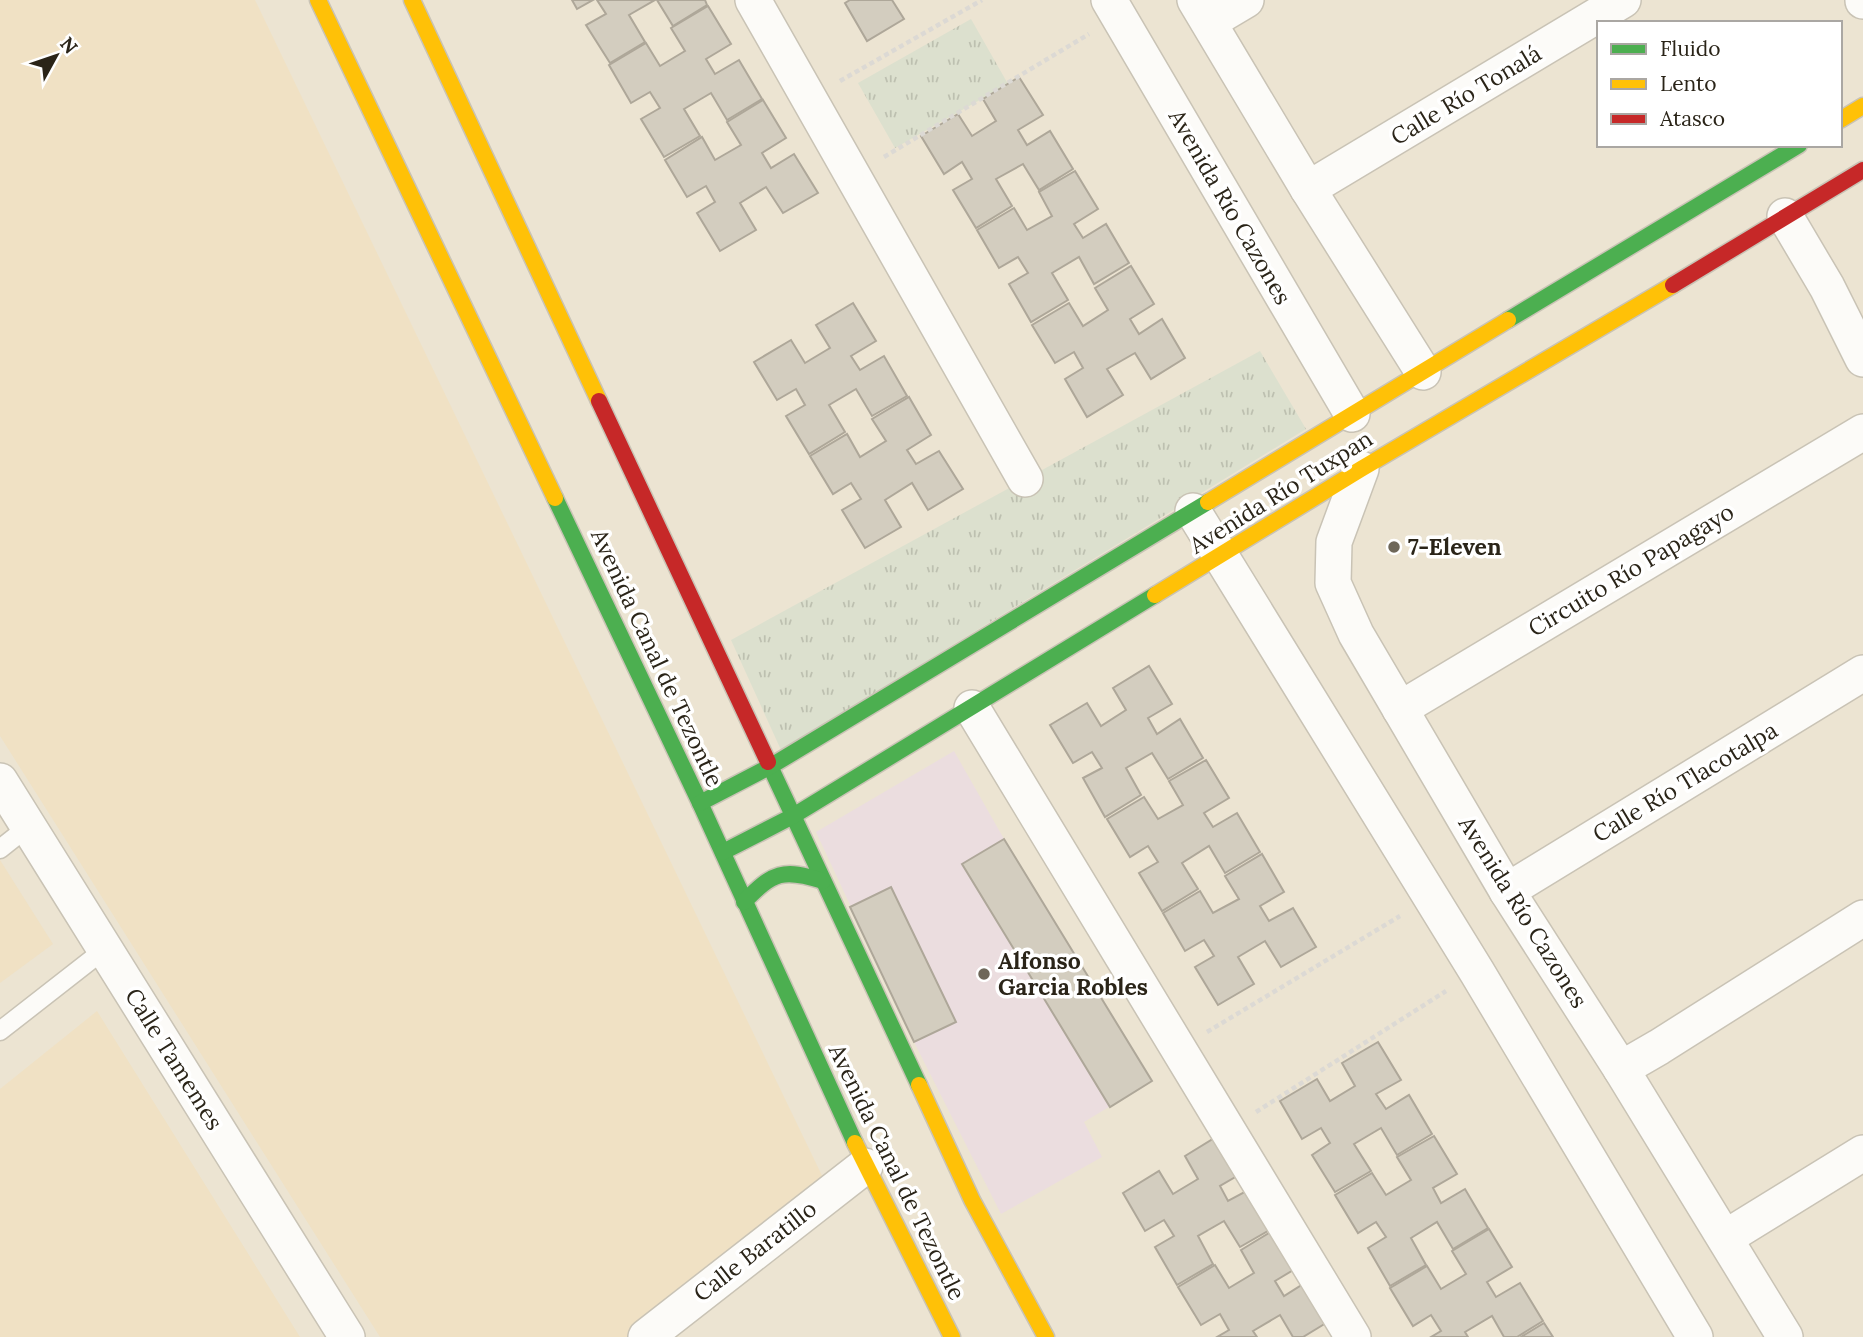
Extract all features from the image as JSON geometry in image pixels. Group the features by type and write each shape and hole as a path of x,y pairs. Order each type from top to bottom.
{"main road":[{"name":"Avenida Canal de Tezontle","path":"318,0 723,852 865,1166 952,1337"},
{"path":"412,0 972,1200 1046,1337"},
{"path":"1842,119 1863,106"},
{"name":"Avenida Río Tuxpan","path":"700,803 771,766 1088,581 1193,511 1352,414 1589,280 1796,147"},
{"name":"Avenida Río Tuxpan","path":"723,852 793,816 972,708 1109,615 1220,557 1611,315 1863,170"},
{"path":"744,902 761,884 780,872 795,871 822,881"}],"street":[{"path":"753,0 1025,479"},
{"path":"1246,0 1202,11 1423,372"},
{"name":"Calle Río Tonalá","path":"1308,188 1623,0"},
{"name":"Avenida Río Cazones","path":"1114,8 1352,414"},
{"path":"1785,216 1827,287 1863,359"},
{"name":"Circuito Río Papagayo","path":"1400,709 1863,432"},
{"name":"Avenida Río Cazones","path":"1361,469 1334,542 1333,583 1356,634 1507,891 1621,1069 1785,1337"},
{"path":"1193,511 1478,972 1695,1337"},
{"name":"Calle Río Tlacotalpa","path":"1507,891 1863,673"},
{"path":"972,708 1353,1337"},
{"name":"Calle Tamemes","path":"0,781 347,1337"},
{"path":"1621,1069 1863,918"},
{"path":"1726,1238 1863,1153"},
{"name":"Calle Baratillo","path":"646,1337 865,1166"}],"lane":[{"path":"0,849 29,826"},
{"path":"0,1031 106,949"}],"path":[{"path":"809,99 982,0"},
{"path":"853,175 1114,8"},
{"path":"1179,1049 1430,897"},
{"path":"1228,1130 1478,972"}],"shaded area":[{"path":"0,0 255,0 828,1188 634,1337 380,1337 0,736"},
{"name":"Alfonso Garcia Robles","path":"954,751 1004,839 1152,1081 1084,1122 1102,1157 1001,1214 914,1042 816,832"},
{"path":"0,860 53,944 0,983"},
{"path":"97,1011 300,1337 0,1337 0,1089"}],"green space":[{"path":"971,19 1008,84 895,148 858,83"},
{"path":"1260,351 1306,429 781,750 731,640"}],"building":[{"path":"572,0 593,0 577,9"},
{"path":"597,0 655,0 629,15 645,42 610,63 586,25 606,14"},
{"path":"657,0 705,0 707,5 673,26"},
{"path":"850,0 892,0 904,19 867,41 845,3"},
{"path":"708,6 731,44 706,59 715,74 739,60 762,99 727,120 711,93 684,109 700,136 664,157 641,119 660,108 650,92 631,103 609,65 646,43 660,66 685,51 671,28"},
{"path":"1019,77 1043,115 1018,130 1027,145 1050,131 1073,169 1039,190 1023,164 996,179 1012,206 976,228 953,190 972,179 962,162 944,174 921,136 958,114 972,136 996,121 983,99"},
{"path":"763,100 786,138 762,153 771,168 794,154 818,193 783,213 766,187 740,203 756,230 720,251 697,213 715,202 706,186 687,197 665,160 702,137 715,160 741,145 727,122"},
{"path":"1075,171 1098,209 1074,224 1083,238 1106,224 1129,263 1094,284 1079,257 1052,273 1068,300 1031,322 1009,284 1028,273 1018,257 999,268 977,230 1014,208 1027,230 1052,216 1039,192"},
{"path":"1131,266 1154,304 1130,319 1139,334 1162,319 1185,358 1151,379 1135,353 1107,369 1123,395 1087,417 1065,379 1083,368 1074,352 1055,363 1032,325 1069,303 1083,326 1108,310 1095,288"},
{"path":"853,303 876,341 851,356 860,370 884,356 907,396 872,416 856,389 829,405 845,432 809,454 786,416 805,405 796,389 777,400 754,362 791,340 805,363 830,348 816,325"},
{"path":"909,397 931,435 907,450 916,464 939,451 963,489 928,510 912,483 885,500 901,527 865,548 842,510 861,499 851,483 833,494 810,456 847,434 860,457 886,441 872,419"},
{"path":"1149,666 1172,704 1148,718 1157,734 1180,719 1203,758 1168,779 1152,753 1126,768 1141,795 1105,817 1083,778 1102,768 1092,752 1073,763 1050,725 1087,703 1101,726 1126,710 1113,688"},
{"path":"1206,760 1229,798 1204,813 1213,827 1237,813 1260,852 1225,873 1209,846 1182,863 1198,889 1162,911 1139,873 1158,862 1148,846 1130,857 1107,819 1144,797 1158,819 1183,805 1169,781"},
{"path":"1004,839 1152,1081 1110,1107 962,864"},
{"path":"1262,854 1284,892 1260,906 1269,921 1293,908 1316,947 1281,967 1265,941 1238,957 1254,984 1218,1005 1195,967 1214,956 1204,940 1185,951 1163,913 1200,891 1213,913 1239,899 1225,876"},
{"path":"891,887 956,1022 914,1042 850,907"},
{"path":"1378,1042 1401,1080 1376,1094 1386,1109 1409,1095 1432,1134 1397,1155 1381,1128 1354,1144 1371,1171 1335,1192 1312,1155 1330,1143 1321,1128 1302,1139 1280,1101 1317,1079 1330,1101 1355,1086 1342,1063"},
{"path":"1221,1134 1244,1172 1220,1186 1228,1201 1252,1188 1275,1227 1240,1247 1224,1221 1198,1236 1213,1264 1177,1285 1155,1247 1174,1236 1164,1220 1145,1231 1123,1193 1159,1171 1173,1194 1198,1179 1185,1156"},
{"path":"1434,1136 1457,1174 1433,1188 1441,1203 1465,1189 1488,1228 1453,1249 1437,1222 1411,1238 1426,1265 1390,1286 1368,1248 1386,1237 1376,1222 1358,1233 1335,1195 1372,1173 1386,1195 1411,1180 1397,1157"},
{"path":"1277,1228 1300,1266 1275,1281 1284,1296 1308,1281 1331,1320 1303,1337 1293,1337 1280,1315 1253,1331 1257,1337 1217,1337 1229,1330 1220,1314 1201,1325 1178,1287 1215,1265 1229,1288 1254,1273 1241,1250"},
{"path":"1489,1229 1512,1267 1487,1282 1496,1297 1520,1283 1543,1321 1517,1337 1504,1337 1492,1316 1465,1332 1468,1337 1431,1337 1441,1331 1431,1315 1413,1326 1390,1288 1427,1266 1441,1289 1466,1274 1452,1251"},
{"path":"1544,1323 1553,1337 1521,1337"}],"traffic: fast":[{"path":"1508,320 1796,147"},
{"path":"555,498 700,803 855,1143"},
{"path":"700,803 771,766 1208,502"},
{"path":"723,852 793,816 1155,595"},
{"path":"768,762 919,1085"},
{"path":"744,902 763,884 779,875 798,875 823,881"}],"traffic: slow":[{"path":"318,0 555,498"},
{"path":"412,0 599,401"},
{"path":"1842,119 1863,106"},
{"path":"1155,595 1361,469 1673,285"},
{"path":"1208,502 1508,320"},
{"path":"919,1085 972,1200 1046,1337"},
{"path":"855,1143 952,1337"}],"traffic: jam":[{"path":"1673,285 1863,170"},
{"path":"599,401 768,762"}],"place":[{"name":"7-Eleven","path":"1394,547"},
{"name":"Alfonso Garcia Robles","path":"984,974"}]}
